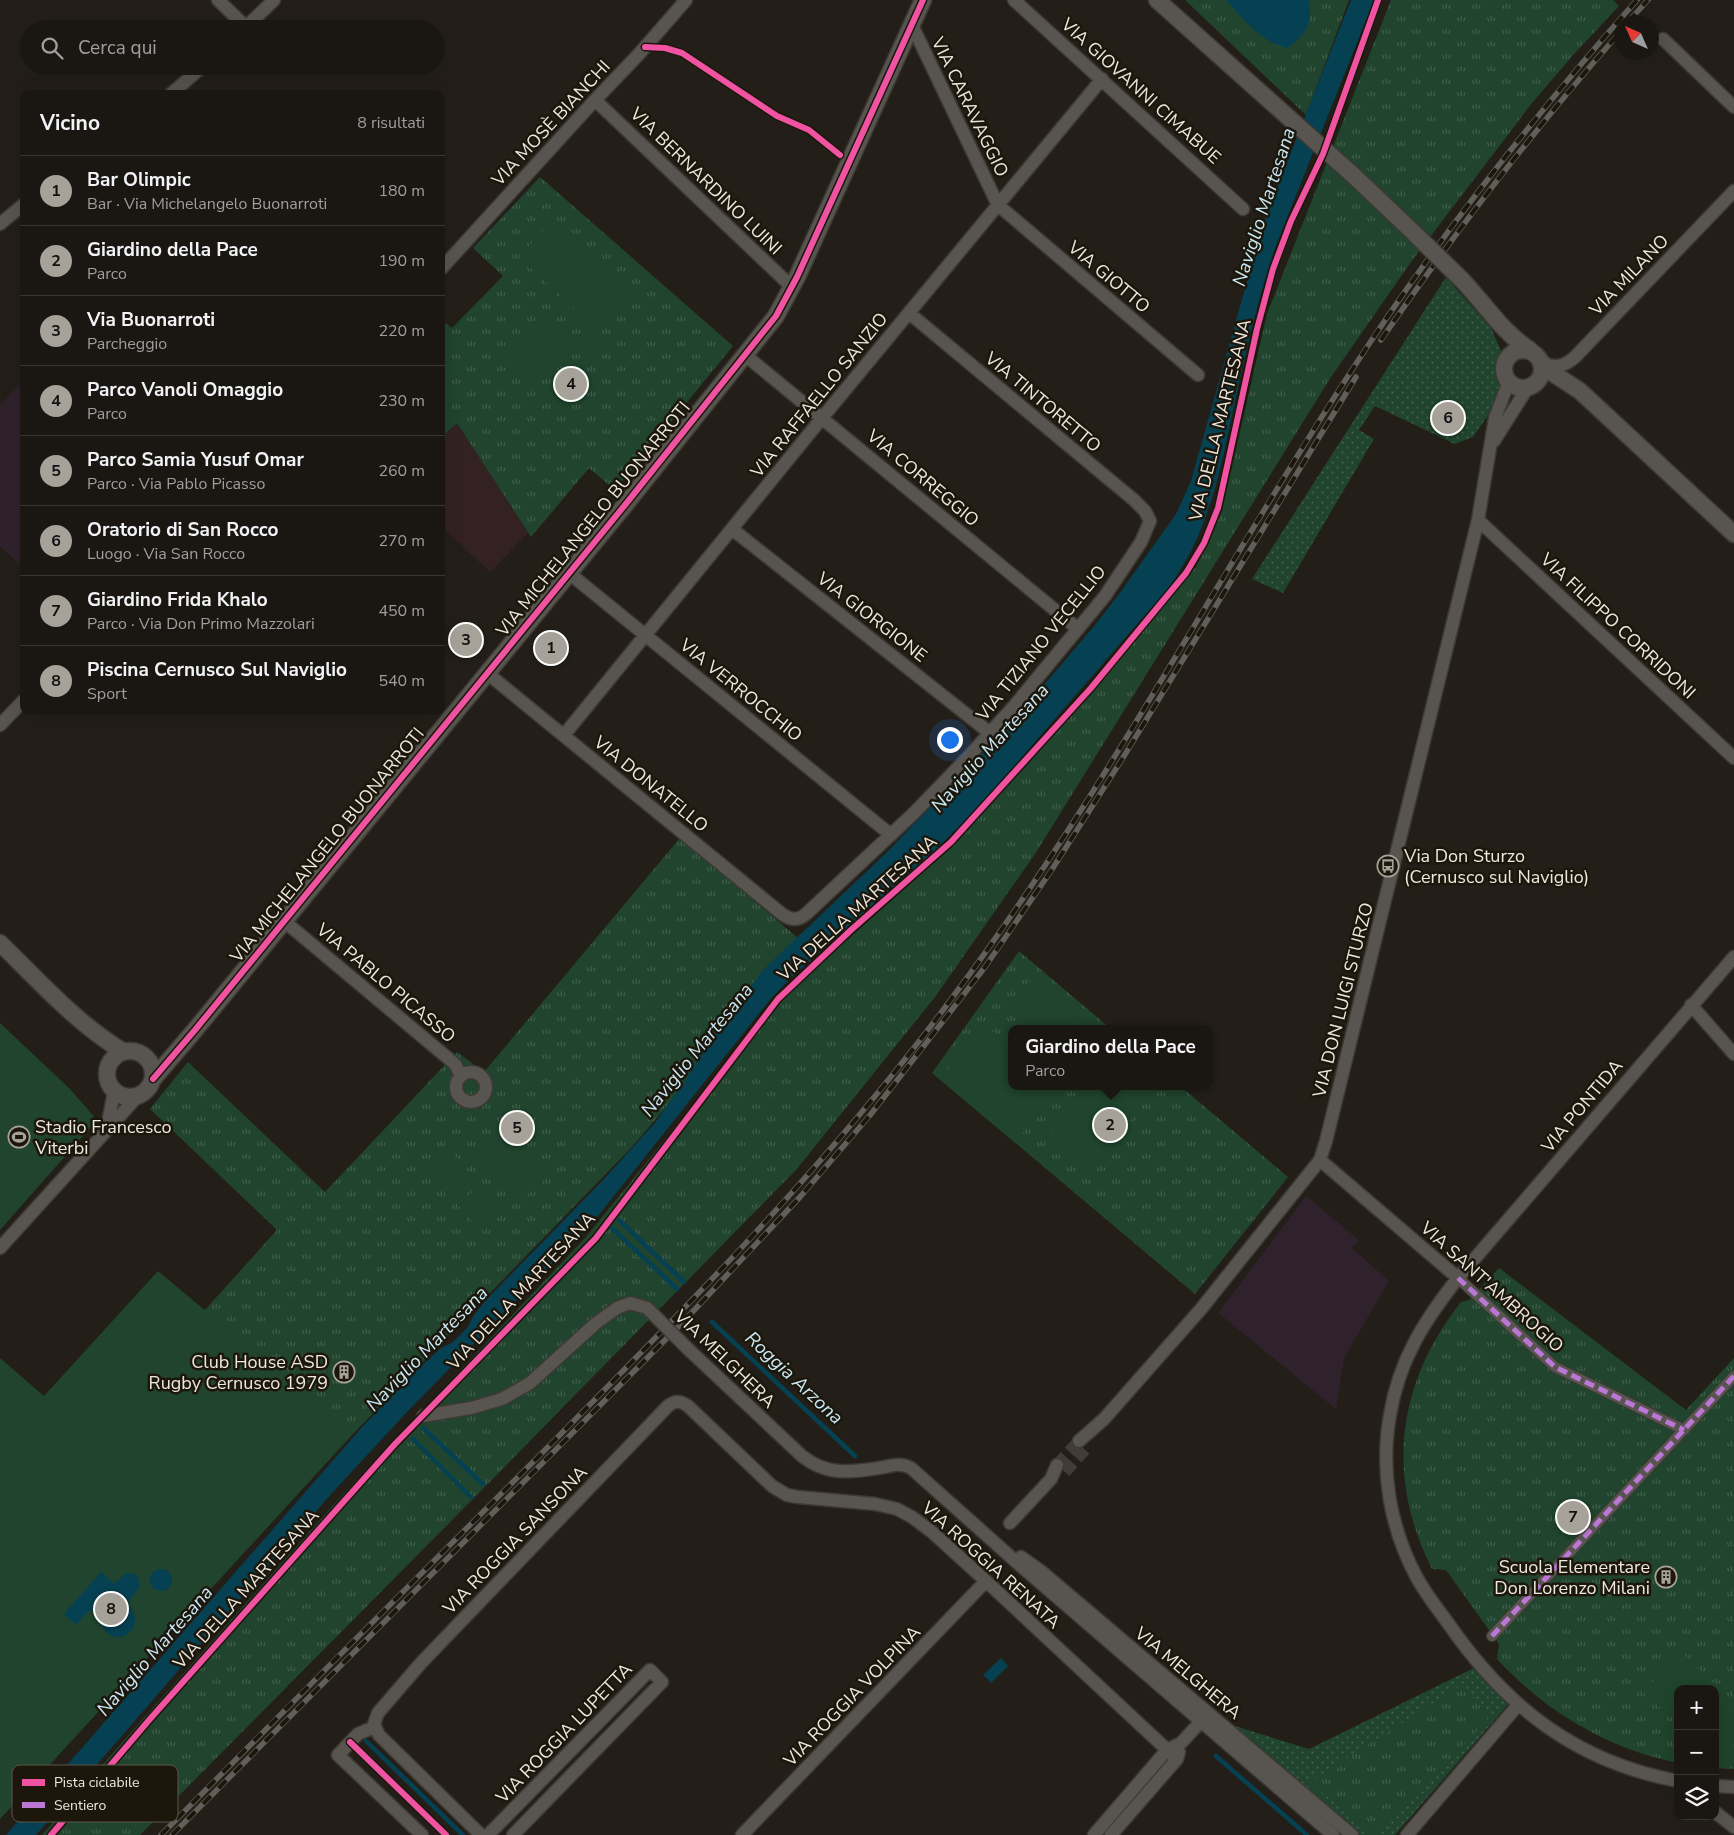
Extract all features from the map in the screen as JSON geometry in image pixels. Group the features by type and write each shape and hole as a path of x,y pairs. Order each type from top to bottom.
{"street":[{"path":"218,0 237,20"},
{"path":"253,20 274,0"},
{"name":"VIA MOSÈ BIANCHI","path":"445,265 639,54 686,0"},
{"name":"VIA MICHELANGELO BUONARROTI","path":"153,1079 183,1045 569,573 776,316 792,288 923,0"},
{"name":"VIA GIOVANNI CIMABUE","path":"1014,0 1243,209"},
{"path":"1158,0 1414,233 1481,300 1495,319 1517,342 1537,355 1542,363 1554,374 1580,392 1734,534"},
{"name":"VIA CARAVAGGIO","path":"912,23 998,205"},
{"path":"1663,39 1734,107"},
{"path":"176,90 193,75"},
{"name":"VIA RAFFAELLO SANZIO","path":"564,735 822,418 1102,79"},
{"name":"VIA BERNARDINO LUINI","path":"595,100 792,288"},
{"name":"VIA MILANO","path":"1542,363 1555,367 1569,363 1575,358 1734,191"},
{"name":"VIA GIOTTO","path":"998,205 1198,375"},
{"path":"0,224 20,207"},
{"name":"VIA TINTORETTO","path":"909,313 1134,500 1145,511 1150,522"},
{"path":"1495,319 1505,349 1505,373 1509,381 1517,387 1571,386"},
{"path":"1506,362 1510,355 1516,351 1530,350"},
{"name":"VIA CORREGGIO","path":"745,355 1078,629"},
{"path":"1489,450 1530,387 1541,377 1542,363"},
{"name":"VIA DON LUIGI STURZO","path":"1083,1444 1201,1309 1320,1160 1478,520 1495,418 1509,381"},
{"name":"VIA FILIPPO CORRIDONI","path":"1478,520 1734,758"},
{"name":"VIA TIZIANO VECELLIO","path":"793,919 800,918 806,914 891,835 990,734 1105,596 1141,542 1150,522"},
{"name":"VIA GIORGIONE","path":"732,529 990,734"},
{"name":"VIA VERROCCHIO","path":"569,573 891,835"},
{"name":"VIA DONATELLO","path":"487,673 782,914 793,919"},
{"path":"0,725 20,704"},
{"name":"VIA PABLO PICASSO","path":"284,921 455,1064 461,1076"},
{"path":"0,943 82,1022 100,1037 124,1052"},
{"name":"VIA PONTIDA","path":"1674,1780 1631,1769 1595,1754 1551,1730 1518,1705 1476,1663 1422,1586 1402,1545 1390,1500 1387,1444 1389,1417 1395,1390 1408,1355 1421,1330 1458,1278 1734,957"},
{"path":"1691,1005 1734,1054"},
{"path":"82,1022 97,1041 109,1064"},
{"name":"VIA MICHELANGELO BUONARROTI","path":"148,1060 183,1045"},
{"path":"0,1248 68,1174 107,1128 137,1097 149,1088 153,1079 153,1072 148,1060 136,1052 124,1052 115,1056 109,1064 107,1080 114,1092 123,1097 137,1097"},
{"path":"107,1128 114,1092"},
{"name":"VIA SANT'AMBROGIO","path":"1320,1160 1458,1278 1555,1367 1684,1430"},
{"name":"VIA MELGHERA","path":"423,1416 470,1408 502,1399 530,1383 595,1324 617,1308 630,1303 647,1308 688,1349 814,1466 825,1470 844,1472 904,1464 911,1468 997,1544 1021,1557 1042,1572 1205,1717 1333,1835"},
{"path":"1492,1636 1734,1376"},
{"name":"VIA ROGGIA SANSONA","path":"374,1727 374,1721 378,1713 421,1663 671,1403 684,1403"},
{"name":"VIA ROGGIA RENATA","path":"684,1403 775,1488 793,1497 875,1504 902,1511 926,1527 1172,1755"},
{"path":"1010,1523 1061,1469"},
{"name":"VIA ROGGIA VOLPINA","path":"742,1835 986,1581"},
{"name":"VIA ROGGIA LUPETTA","path":"488,1835 650,1670 662,1682 513,1835"},
{"path":"1407,1835 1518,1705"},
{"path":"1111,1835 1181,1743 1205,1717"},
{"name":"VIA MELGHERA","path":"1205,1717 1352,1835"},
{"path":"422,1835 338,1755 358,1734 374,1727 379,1735 481,1835"},
{"path":"1094,1835 1172,1755"},
{"path":"1719,1786 1734,1787"},
{"path":"1719,1815 1734,1827"}],"shaded area":[{"path":"20,386 20,565 0,546 0,405"},
{"path":"457,423 528,533 490,572 445,530 445,434"},
{"path":"1306,1196 1359,1240 1352,1248 1389,1281 1344,1358 1336,1409 1218,1313"}],"green space":[{"path":"1185,0 1349,0 1306,115"},
{"path":"1391,0 1613,0 1619,6 1532,103 1411,262 1331,377 1035,854 935,997 796,1170 178,1797 178,1765 103,1765 337,1501 586,1237 772,1007 932,864 1196,567 1222,511 1267,314"},
{"path":"540,177 733,346 615,490 589,468 531,537 457,423 445,434 445,322 452,328 503,276 473,248"},
{"path":"555,218 632,289 595,328 519,257"},
{"path":"1446,277 1491,328 1501,351 1501,388 1491,411 1473,437 1455,444 1375,406 1359,430 1374,439 1283,593 1252,579"},
{"path":"542,313 571,340 529,387 499,360"},
{"path":"589,333 602,346 593,356 579,344"},
{"path":"680,838 805,944 632,1147 353,1434 204,1311 277,1230 150,1109 188,1062 325,1192 457,1052 484,1072"},
{"path":"1019,951 1106,1025 1008,1025 1008,1090 1185,1090 1288,1177 1195,1294 932,1073"},
{"path":"1032,978 1083,1022 1081,1025 1032,1025 1010,1005"},
{"path":"0,1023 70,1089 97,1120 0,1230"},
{"path":"984,1024 1008,1044 1008,1090 1058,1090 1019,1138 942,1077"},
{"path":"1084,1090 1139,1090 1148,1097 1091,1172 1047,1138"},
{"path":"502,1126 547,1177 517,1203 472,1152"},
{"path":"450,1150 473,1177 451,1197 427,1169"},
{"path":"480,1185 504,1212 481,1232 458,1205"},
{"path":"1499,1268 1686,1410 1734,1358 1734,1769 1719,1768 1719,1685 1674,1685 1674,1762 1627,1748 1579,1725 1536,1696 1516,1678 1497,1659 1499,1644 1446,1570 1432,1569 1417,1534 1408,1499 1404,1465 1405,1431 1411,1398 1423,1365 1439,1333 1461,1302 1469,1300"},
{"path":"158,1271 353,1434 50,1765 12,1765 12,1806 0,1819 0,1358 44,1396"},
{"path":"1681,1652 1716,1685 1674,1685 1674,1720 1643,1692"},
{"path":"1476,1667 1511,1701 1395,1835 1357,1835 1225,1723 1309,1749"},
{"path":"1461,1685 1490,1717 1377,1835 1373,1835 1310,1782"},
{"path":"1719,1688 1734,1702 1734,1745 1719,1761"},
{"path":"53,1822 153,1822 140,1835 42,1835"}],"water":[{"path":"1226,0 1309,0 1309,22 1304,33 1287,48 1269,41 1261,35"},
{"name":"Naviglio Martesana","path":"1351,0 1374,0 1275,248 1252,329 1223,458 1211,502 1194,544 1170,586 977,809 927,858 793,976 773,996 594,1221 407,1412 332,1493 97,1765 67,1765 363,1426 415,1372 441,1348 453,1342 467,1328 474,1315 486,1300 603,1180 654,1124 685,1081 716,1031 765,968 886,853 1014,720 1095,625 1176,514 1191,481 1264,221"},
{"path":"161,1569 169,1572 172,1580 169,1588 161,1591 153,1588 150,1580 153,1572"},
{"path":"101,1572 114,1584 126,1573 133,1573 139,1579 139,1588 128,1602 135,1620 129,1633 124,1636 111,1636 106,1632 101,1625 99,1615 94,1610 89,1611 76,1625 64,1614"},
{"path":"1001,1658 1008,1666 991,1683 983,1675"},
{"path":"17,1822 47,1822 36,1835 6,1835"}],"waterway":[{"path":"619,1220 684,1282"},
{"name":"Roggia Arzona","path":"612,1228 677,1289"},
{"name":"Roggia Arzona","path":"712,1322 855,1456"},
{"path":"423,1428 483,1484"},
{"path":"413,1439 471,1497"},
{"path":"366,1741 463,1835"},
{"name":"Roggia Arzona","path":"1216,1756 1307,1835"}],"tunnel":[{"path":"1057,1465 1079,1441"},
{"path":"1065,1472 1087,1447"}],"railway":[{"path":"178,1818 701,1291 806,1177 905,1059 1006,923 1057,847 1107,769 1250,532 1381,326 1485,182 1637,0"},
{"path":"1634,15 1648,0"},
{"path":"1381,340 1497,181 1614,39"},
{"path":"172,1835 684,1321 800,1197 871,1114 985,967 1051,871 1121,761 1356,377"},
{"path":"161,1835 174,1822"}],"marked path":[{"path":"1458,1278 1555,1367 1684,1430"},
{"path":"1492,1636 1734,1376"}],"cycle path":[{"path":"153,1079 625,505 776,316 797,277 923,0"},
{"name":"VIA DELLA MARTESANA","path":"111,1765 395,1444 596,1238 778,999 851,930 951,842 1091,688 1186,573 1204,543 1218,508 1257,329 1273,269 1291,221 1323,154 1378,0"},
{"path":"645,47 665,48 682,53 777,116 809,130 840,155"},
{"path":"350,1742 446,1835"},
{"name":"VIA DELLA MARTESANA","path":"51,1835 62,1822"}],"place":[{"name":"Parco Vanoli Omaggio","path":"571,384"},
{"name":"Oratorio di San Rocco","path":"1448,418"},
{"name":"Via Buonarroti","path":"466,640"},
{"name":"Bar Olimpic","path":"551,648"},
{"name":"Via Don Sturzo (Cernusco sul Naviglio)","path":"1388,866"},
{"name":"Giardino della Pace","path":"1110,1125"},
{"name":"Parco Samia Yusuf Omar","path":"517,1128"},
{"name":"Stadio Francesco Viterbi","path":"19,1137"},
{"name":"Club House ASD Rugby Cernusco 1979","path":"344,1372"},
{"name":"Giardino Frida Khalo","path":"1573,1517"},
{"name":"Scuola Elementare Don Lorenzo Milani","path":"1666,1577"},
{"name":"Piscina Cernusco Sul Naviglio","path":"111,1609"}]}
